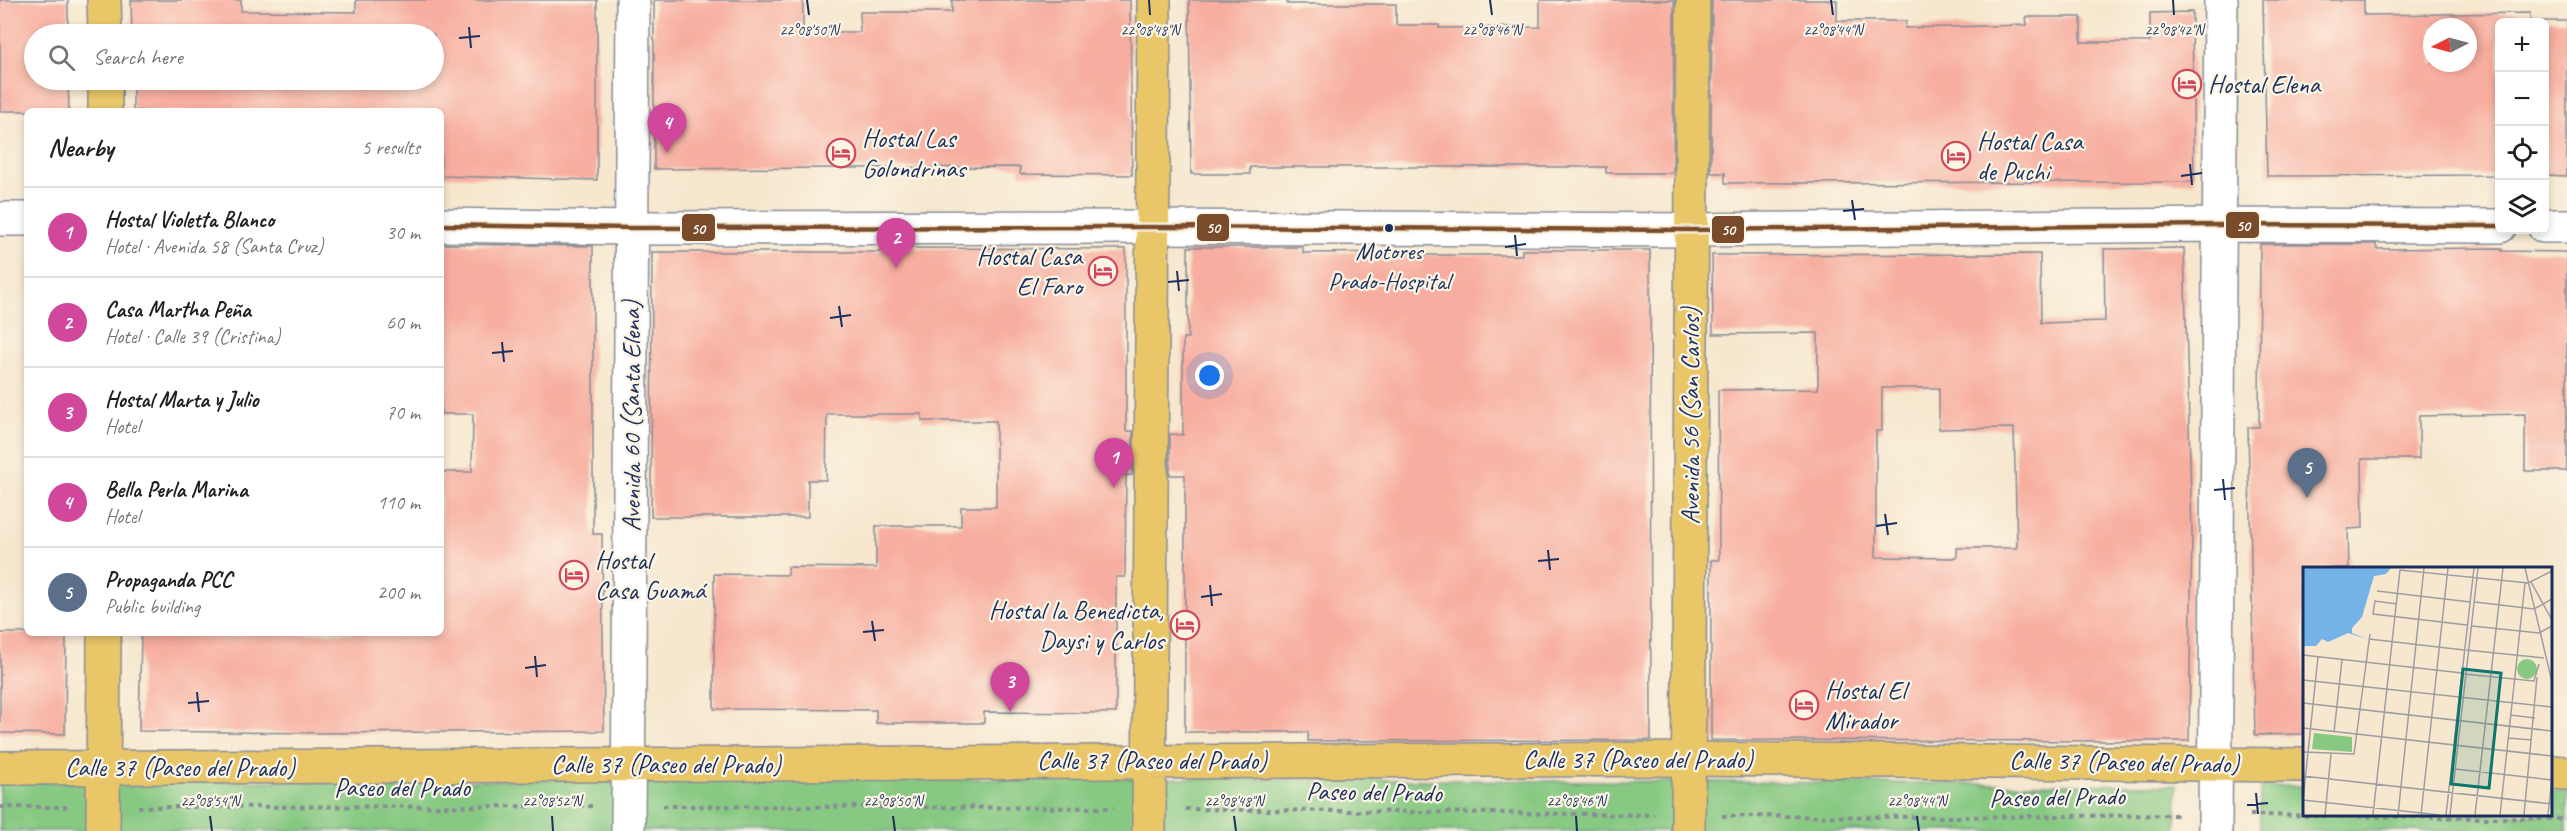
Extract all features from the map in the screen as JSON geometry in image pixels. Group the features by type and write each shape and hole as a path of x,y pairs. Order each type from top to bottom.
{"main road":[{"path":"104,0 105,24"},
{"path":"1149,820 1154,0"},
{"name":"Avenida 56 (San Carlos)","path":"1688,823 1693,0"},
{"path":"105,90 105,108"},
{"path":"103,819 104,636"},
{"name":"Calle 37 (Paseo del Prado)","path":"0,768 1150,760 1688,759 2303,765"},
{"path":"2552,772 2567,773"}],"street":[{"name":"Avenida 60 (Santa Elena)","path":"628,819 633,0"},
{"path":"2215,823 2221,0"},
{"path":"0,219 24,219"},
{"path":"444,225 632,228 1153,227 1691,230 2219,225 2495,226"},
{"path":"2549,226 2567,226"}],"path":[{"name":"Paseo del Prado","path":"0,807 103,819 1688,823 1945,817 2215,823 2567,819"}],"green space":[{"path":"1150,778 2177,785 2176,831 0,831 0,782"},
{"path":"2260,786 2303,786 2303,816 2552,816 2552,790 2567,791 2567,831 2260,831"}],"building":[{"path":"0,0 68,0 68,24 24,24 24,90 68,90 69,108 24,108 24,111 0,111"},
{"path":"131,0 241,0 241,11 356,12 356,0 597,0 597,180 444,176 444,108 133,108 133,90 444,90 444,24 132,24"},
{"path":"654,0 803,0 803,32 860,32 860,12 952,12 952,0 1130,0 1132,175 1020,174 1020,167 654,169"},
{"path":"1189,0 1287,0 1287,4 1396,4 1396,25 1439,25 1439,28 1540,27 1540,0 1674,0 1673,173 1606,173 1606,167 1250,167 1250,174 1191,174"},
{"path":"1712,0 1837,0 1837,21 1906,21 1905,28 2027,25 2026,17 2081,17 2081,42 2150,42 2150,13 2192,12 2194,182 1725,183 1725,173 1711,173"},
{"path":"2263,0 2364,0 2364,15 2530,13 2530,18 2495,18 2495,175 2267,176"},
{"path":"2549,21 2567,21 2567,176 2549,175"},
{"path":"444,244 593,246 593,534 602,534 604,731 314,733 139,731 141,636 444,636 444,472 472,472 473,414 444,414"},
{"path":"2260,244 2376,244 2377,249 2502,248 2502,251 2567,252 2567,471 2525,471 2525,414 2419,416 2419,459 2362,459 2363,528 2348,529 2349,567 2303,567 2303,734 2255,735 2248,427 2259,427"},
{"path":"1188,247 1303,247 1303,253 1421,252 1421,255 1522,255 1522,250 1650,250 1651,740 1308,741 1308,732 1185,732 1185,475 1170,475 1170,434 1183,435 1183,338 1188,338"},
{"path":"881,248 1126,249 1126,431 1133,431 1132,475 1126,475 1125,577 1116,577 1116,713 984,712 984,723 876,723 876,710 714,709 714,574 788,575 788,567 876,568 876,526 961,526 961,507 996,507 996,421 922,421 922,414 827,414 826,480 808,480 808,517 651,517 652,252 881,252"},
{"path":"2184,248 2192,532 2189,741 1711,740 1711,560 1719,560 1718,390 1818,389 1818,333 1713,334 1712,255 2040,254 2041,323 2105,321 2104,249","holes":["1882,388 1939,388 1939,429 2014,428 2017,548 1957,548 1957,558 1876,557 1876,431 1882,431"]},
{"path":"0,633 24,633 24,636 66,636 65,734 0,733"}],"transit line":[{"name":"50","path":"444,225 632,228 1153,227 1691,230 2219,225 2495,226"}],"place":[{"name":"Hostal Elena","path":"2187,84"},
{"name":"Bella Perla Marina","path":"667,153"},
{"name":"Hostal Las Golondrinas","path":"841,153"},
{"name":"Hostal Casa de Puchi","path":"1956,156"},
{"name":"Motores Prado-Hospital","path":"1389,228"},
{"name":"Casa Martha Peña","path":"896,268"},
{"name":"Hostal Casa El Faro","path":"1103,271"},
{"name":"Hostal Violetta Blanco","path":"1114,488"},
{"name":"Propaganda PCC","path":"2307,498"},
{"name":"Hostal Casa Guamá","path":"574,575"},
{"name":"Hostal la Benedicta, Daysi y Carlos","path":"1185,625"},
{"name":"Hostal El Mirador","path":"1804,705"},
{"name":"Hostal Marta y Julio","path":"1010,712"}]}
